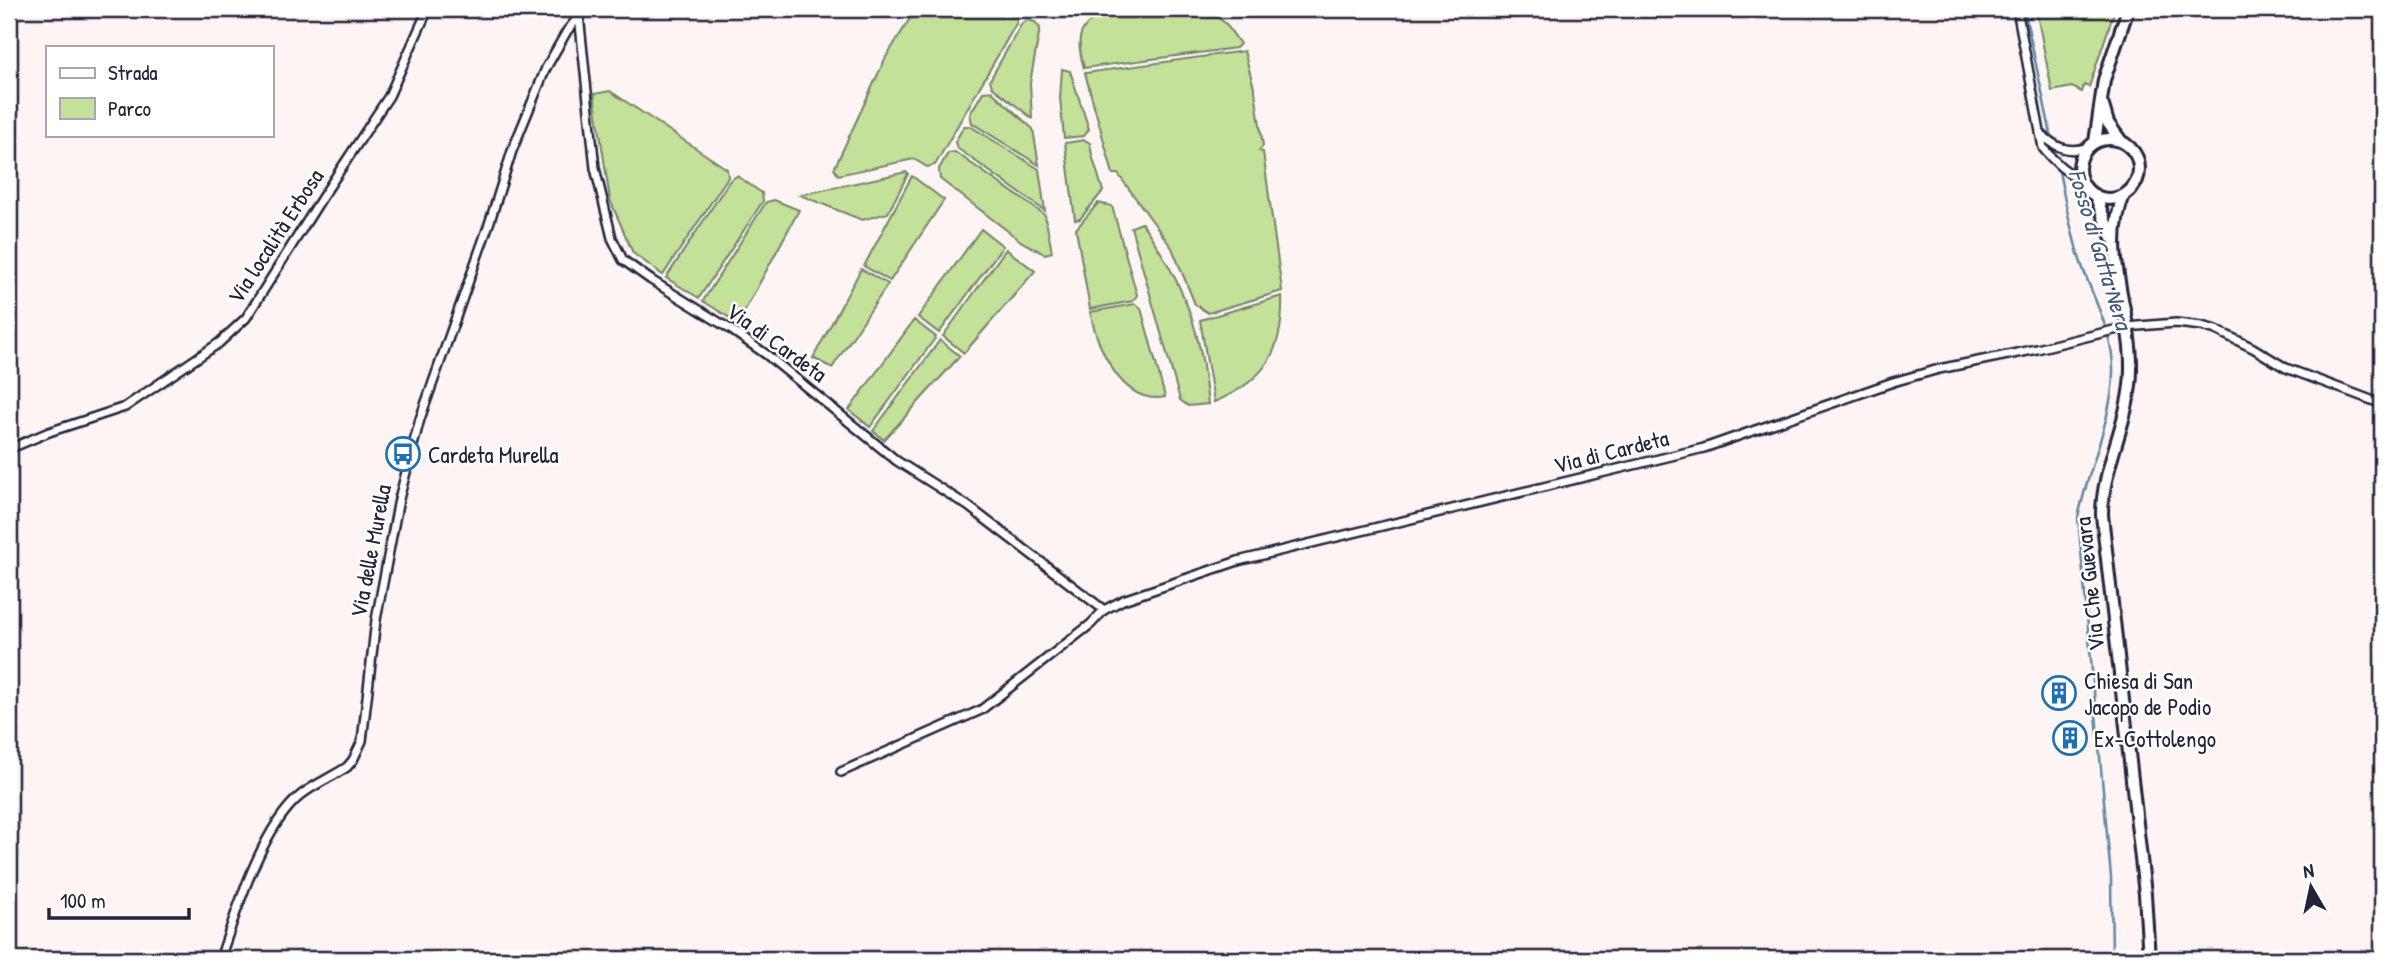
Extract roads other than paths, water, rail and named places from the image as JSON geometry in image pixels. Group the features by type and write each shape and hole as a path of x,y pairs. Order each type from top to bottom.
{"main road":[{"path":"2101,102 2108,124 2134,153 2138,166 2134,185 2124,195 2106,199 2086,189 2081,180 2080,163 2092,145 2104,80 2128,9"},
{"path":"2092,145 2106,139 2123,143"},
{"name":"Via Che Guevara","path":"2095,195 2109,227 2114,249 2131,357 2130,381 2106,476 2102,515 2145,894 2149,959"},
{"name":"Via Che Guevara","path":"2114,249 2117,211 2124,195"}],"street":[{"name":"Via località Erbosa","path":"9,449 49,432 125,407 219,342 246,317 389,96 428,9"},
{"path":"2017,9 2043,148 2063,170 2081,180"},
{"name":"Via di Cardeta","path":"582,12 595,168 612,238 624,260 651,281 730,328 897,461 968,506 1104,610"},
{"name":"Via delle Murella","path":"220,959 254,866 281,819 300,795 347,767 362,741 376,621 412,446 512,151 546,68 582,12"},
{"path":"2039,132 2054,145 2069,151 2092,145"},
{"name":"Via di Cardeta","path":"841,772 981,710 1091,624 1104,610 1151,590 1249,558 1704,448 1916,375 2126,327 2176,323 2230,335 2293,371 2382,404"}],"waterway":[{"name":"Fosso di Gatta Nera","path":"2024,9 2052,139"},
{"name":"Fosso di Gatta Nera","path":"2053,145 2056,159"},
{"name":"Fosso di Gatta Nera","path":"2058,166 2076,248 2110,343 2113,372 2109,407 2078,518 2111,877 2112,959"}],"place":[{"name":"Cardeta Murella","path":"403,454"},
{"name":"Chiesa di San Jacopo de Podio","path":"2059,693"},
{"name":"Ex-Cottolengo","path":"2070,738"}]}
